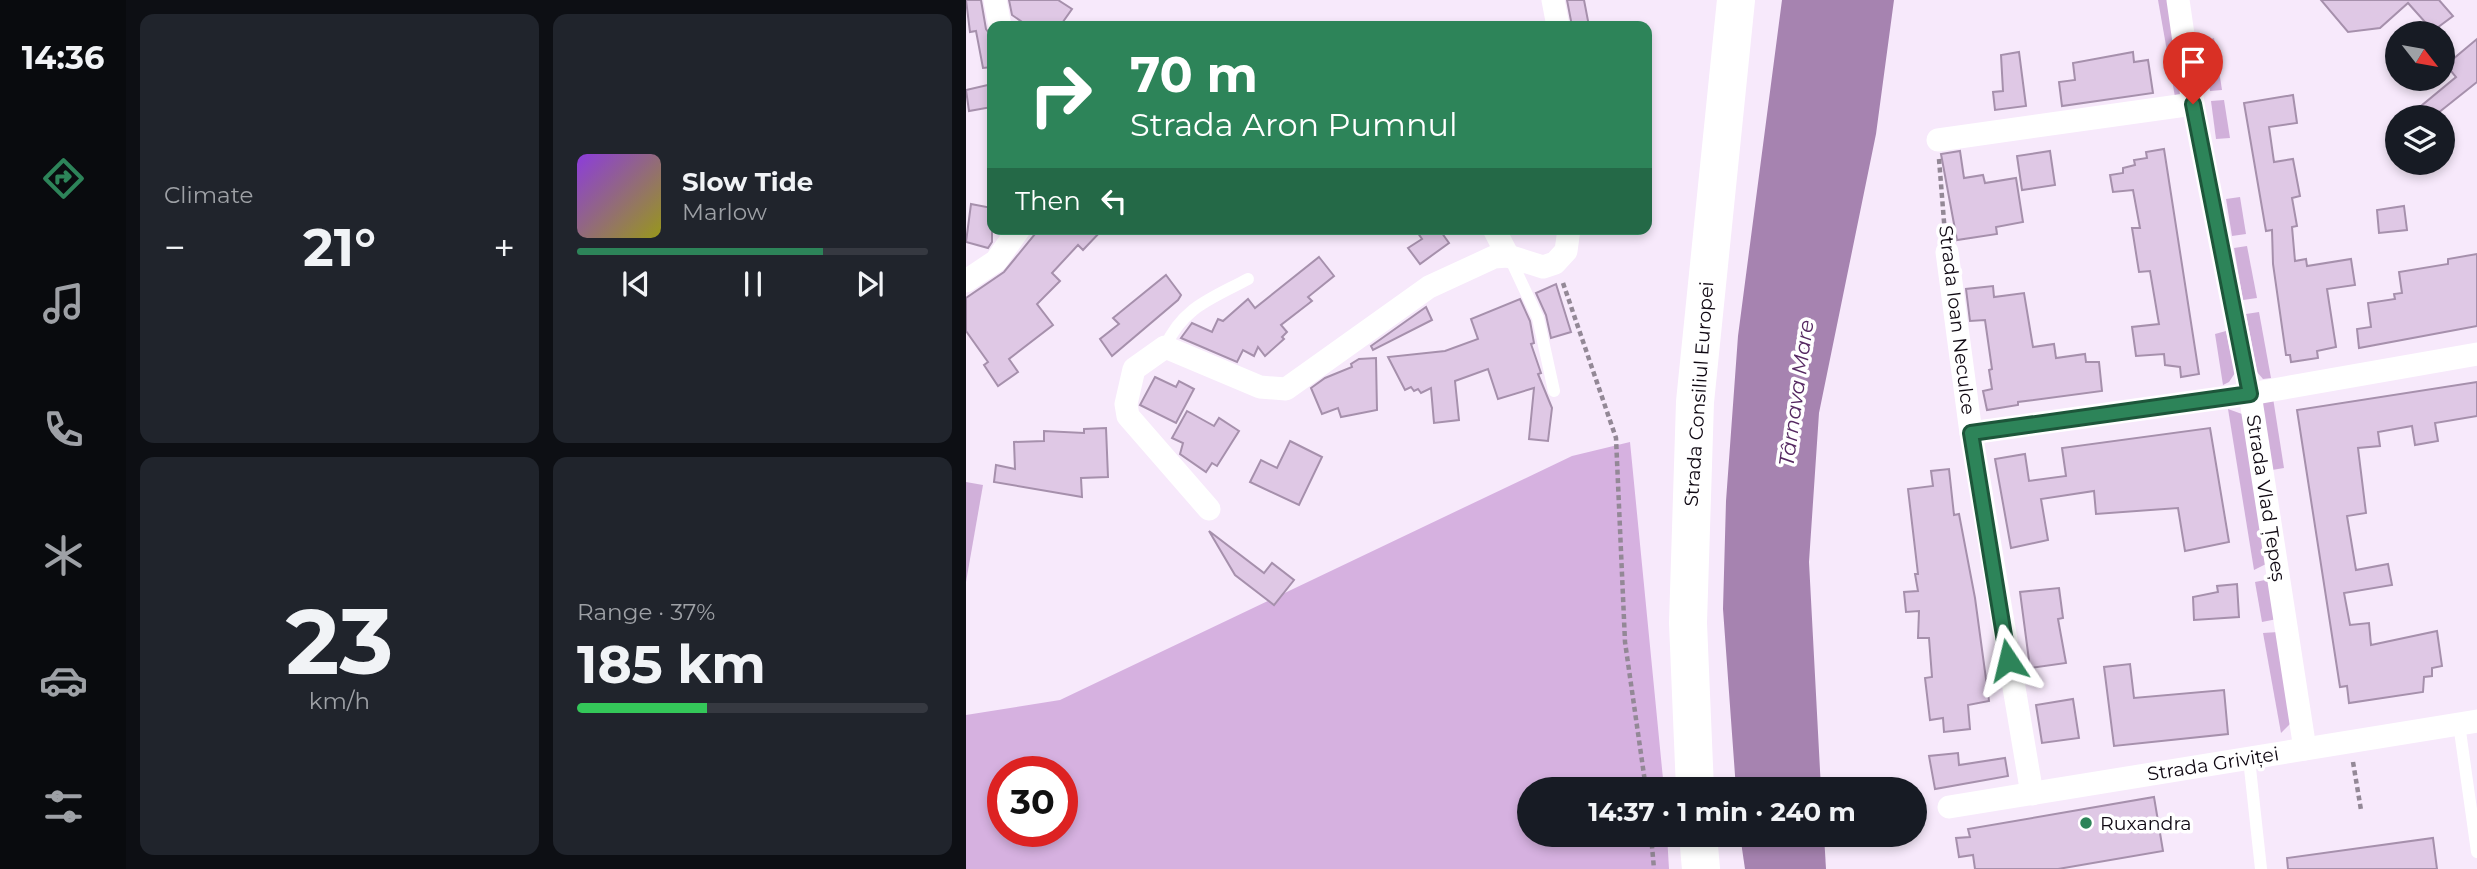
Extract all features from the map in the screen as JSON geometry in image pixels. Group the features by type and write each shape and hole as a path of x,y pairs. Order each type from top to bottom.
{"highway":[{"name":"Strada Consiliul Europei","path":"1694,777 1688,623 1695,402 1736,0"},
{"path":"1699,847 1701,869"}],"street":[{"path":"995,0 999,21"},
{"path":"1553,0 1557,21"},
{"name":"Strada Vlad Țepeș","path":"2178,0 2193,104 2250,394 2305,750"},
{"path":"1938,140 2193,104"},
{"path":"966,281 996,261 1015,235"},
{"path":"1497,235 1508,256"},
{"path":"1209,509 1128,416 1126,404 1134,369 1165,347 1260,387 1286,389 1429,286 1494,257 1508,256 1544,267 1555,263 1566,251 1568,235"},
{"name":"Strada Ioan Neculce","path":"1947,252 1971,433 2032,794"},
{"path":"1971,433 2250,394 2477,354"},
{"name":"Strada Griviței","path":"1949,807 2468,723"}],"lane":[{"path":"1508,256 1538,318 1553,391"},
{"path":"1165,347 1176,324 1196,308 1248,279"},
{"path":"2468,723 2477,852"},
{"path":"2249,759 2261,869"}],"path":[{"name":"Strada Ioan Neculce","path":"1938,140 1947,252"},
{"path":"1555,263 1580,324 1616,438 1625,642 1644,777"},
{"path":"2350,742 2361,810"},
{"path":"1652,847 1654,869"}],"shaded area":[{"path":"2158,0 2171,0 2184,96 2175,97"},
{"path":"2214,38 2222,90 2210,91 2201,42"},
{"path":"2224,100 2230,138 2216,139 2211,101"},
{"path":"2240,197 2246,234 2232,236 2226,199"},
{"path":"2247,246 2257,298 2243,300 2234,248"},
{"path":"2259,312 2271,378 2263,379 2257,372 2246,314"},
{"path":"2226,331 2235,373 2229,382 2223,385 2215,334"},
{"path":"2273,398 2284,468 2272,470 2262,406 2265,399"},
{"path":"2228,409 2242,414 2266,564 2254,570"},
{"path":"1630,442 1663,777 1517,777 1517,847 1668,847 1669,869 966,869 966,715 1060,700 1572,456"},
{"path":"966,482 983,485 966,582"},
{"path":"2255,582 2270,582 2277,619 2262,622"},
{"path":"2278,632 2291,723 2281,733 2263,633"}],"water":[{"name":"Târnava Mare","path":"1782,0 1894,0 1876,134 1819,413 1809,562 1820,777 1735,777 1723,609 1726,501 1738,336"},
{"path":"1742,847 1825,847 1826,869 1745,869"}],"building":[{"path":"966,0 981,0 987,30 987,68 983,68 976,31 970,32"},
{"path":"1009,0 1058,0 1072,9 1064,21 1021,21 1012,15"},
{"path":"1567,0 1584,0 1588,21 1571,21"},
{"path":"2321,0 2439,0 2453,16 2446,21 2424,21 2408,3 2380,28 2348,32"},
{"path":"2477,39 2477,82 2448,105 2422,105 2439,91 2455,91 2455,57"},
{"path":"2019,52 2026,106 1995,110 1993,92 2003,91 2001,55"},
{"path":"2133,52 2134,62 2148,60 2153,93 2062,106 2059,82 2075,80 2073,63"},
{"path":"987,85 987,108 969,111 966,90"},
{"path":"2293,95 2297,123 2269,127 2274,162 2293,159 2300,196 2292,198 2297,226 2292,227 2295,261 2306,259 2307,266 2351,259 2355,285 2327,289 2336,347 2317,351 2318,358 2291,362 2290,355 2286,355 2273,264 2272,230 2266,231 2244,103"},
{"path":"2164,149 2199,374 2181,377 2180,367 2165,365 2164,354 2136,356 2132,327 2159,324 2150,271 2139,272 2132,228 2140,228 2133,190 2113,192 2110,175 2123,173 2123,168 2135,165 2134,160 2147,158 2146,152"},
{"path":"1960,151 1964,178 1983,175 1985,183 2016,178 2023,222 1996,227 1997,234 1957,240 1941,154"},
{"path":"2050,151 2055,185 2022,190 2017,156"},
{"path":"971,204 987,207 987,235 992,235 992,242 988,248 966,242"},
{"path":"2404,206 2407,230 2379,233 2377,210"},
{"path":"1034,235 1097,235 1083,250 1078,245 1052,273 1060,281 1037,304 1053,325 1009,359 1018,372 998,386 984,365 988,362 966,331 966,298 1004,272"},
{"path":"1419,235 1443,235 1449,243 1420,264 1408,248 1422,239"},
{"path":"2477,254 2477,326 2359,348 2357,329 2371,327 2368,303 2395,299 2394,294 2402,293 2399,272 2448,264 2448,259"},
{"path":"1319,257 1334,276 1308,297 1312,301 1281,325 1287,332 1282,337 1284,339 1265,356 1258,347 1254,356 1243,350 1237,362 1181,338 1192,323 1212,332 1218,319 1223,321 1248,299 1255,308"},
{"path":"1166,275 1181,295 1178,300 1112,356 1100,339 1119,324 1113,318"},
{"path":"1556,284 1571,332 1551,338 1546,315 1536,293"},
{"path":"1993,286 1994,297 2024,293 2033,347 2054,344 2056,358 2085,354 2086,362 2099,362 2102,391 2018,402 2018,405 1987,410 1983,391 1992,389 1989,370 1992,369 1985,320 1970,321 1966,289"},
{"path":"1520,299 1530,321 1534,343 1531,344 1541,373 1538,374 1552,408 1548,441 1529,439 1534,388 1498,399 1488,369 1455,381 1459,420 1434,423 1431,388 1421,393 1411,387 1405,390 1388,357 1445,351 1478,339 1471,319"},
{"path":"1426,307 1432,320 1373,350 1371,346"},
{"path":"1376,358 1377,410 1341,417 1338,408 1322,414 1311,388 1325,378 1352,367 1351,364 1359,359"},
{"path":"1155,377 1176,387 1179,381 1194,389 1176,423 1140,405"},
{"path":"2477,382 2477,416 2435,423 2438,441 2415,445 2412,426 2378,432 2380,446 2358,448 2366,513 2347,516 2356,570 2388,564 2392,585 2344,593 2350,625 2369,623 2371,645 2437,631 2442,666 2432,668 2432,676 2424,677 2423,692 2349,703 2347,686 2340,687 2297,410"},
{"path":"1187,411 1214,426 1219,418 1239,431 1217,466 1212,463 1206,472 1180,454 1183,443 1172,438"},
{"path":"1106,428 1108,477 1081,478 1082,497 994,482 996,465 1015,469 1014,442 1044,441 1044,431 1084,433 1084,429"},
{"path":"2210,428 2229,542 2185,551 2178,508 2096,514 2094,491 2041,499 2048,540 2011,548 1995,459 2025,454 2029,481 2066,476 2062,448"},
{"path":"1290,441 1322,457 1299,505 1250,482 1261,460 1277,468"},
{"path":"1949,469 1954,515 1959,514 1975,598 1989,701 1968,705 1970,729 1944,732 1943,718 1930,720 1925,678 1932,677 1929,638 1918,638 1919,611 1906,612 1904,592 1918,591 1908,489 1933,486 1931,471"},
{"path":"1209,531 1264,573 1272,563 1294,580 1274,605 1235,575"},
{"path":"2237,584 2239,617 2194,620 2193,597 2218,592 2217,586"},
{"path":"2059,588 2063,618 2058,619 2066,663 2030,668 2020,592"},
{"path":"2130,664 2134,698 2224,690 2228,734 2114,746 2104,667"},
{"path":"2073,699 2079,738 2042,743 2036,705"},
{"path":"1958,753 1959,765 2005,758 2008,776 1935,789 1929,756"},
{"path":"2154,797 2163,851 2058,869 1975,869 1973,855 1959,857 1956,838 1970,837 1968,829"},
{"path":"2433,838 2437,869 2288,869 2287,858"}],"place":[{"name":"Ruxandra","path":"2086,823"}],"route":[{"path":"2008,660 1971,433 2250,394 2193,104"}]}
